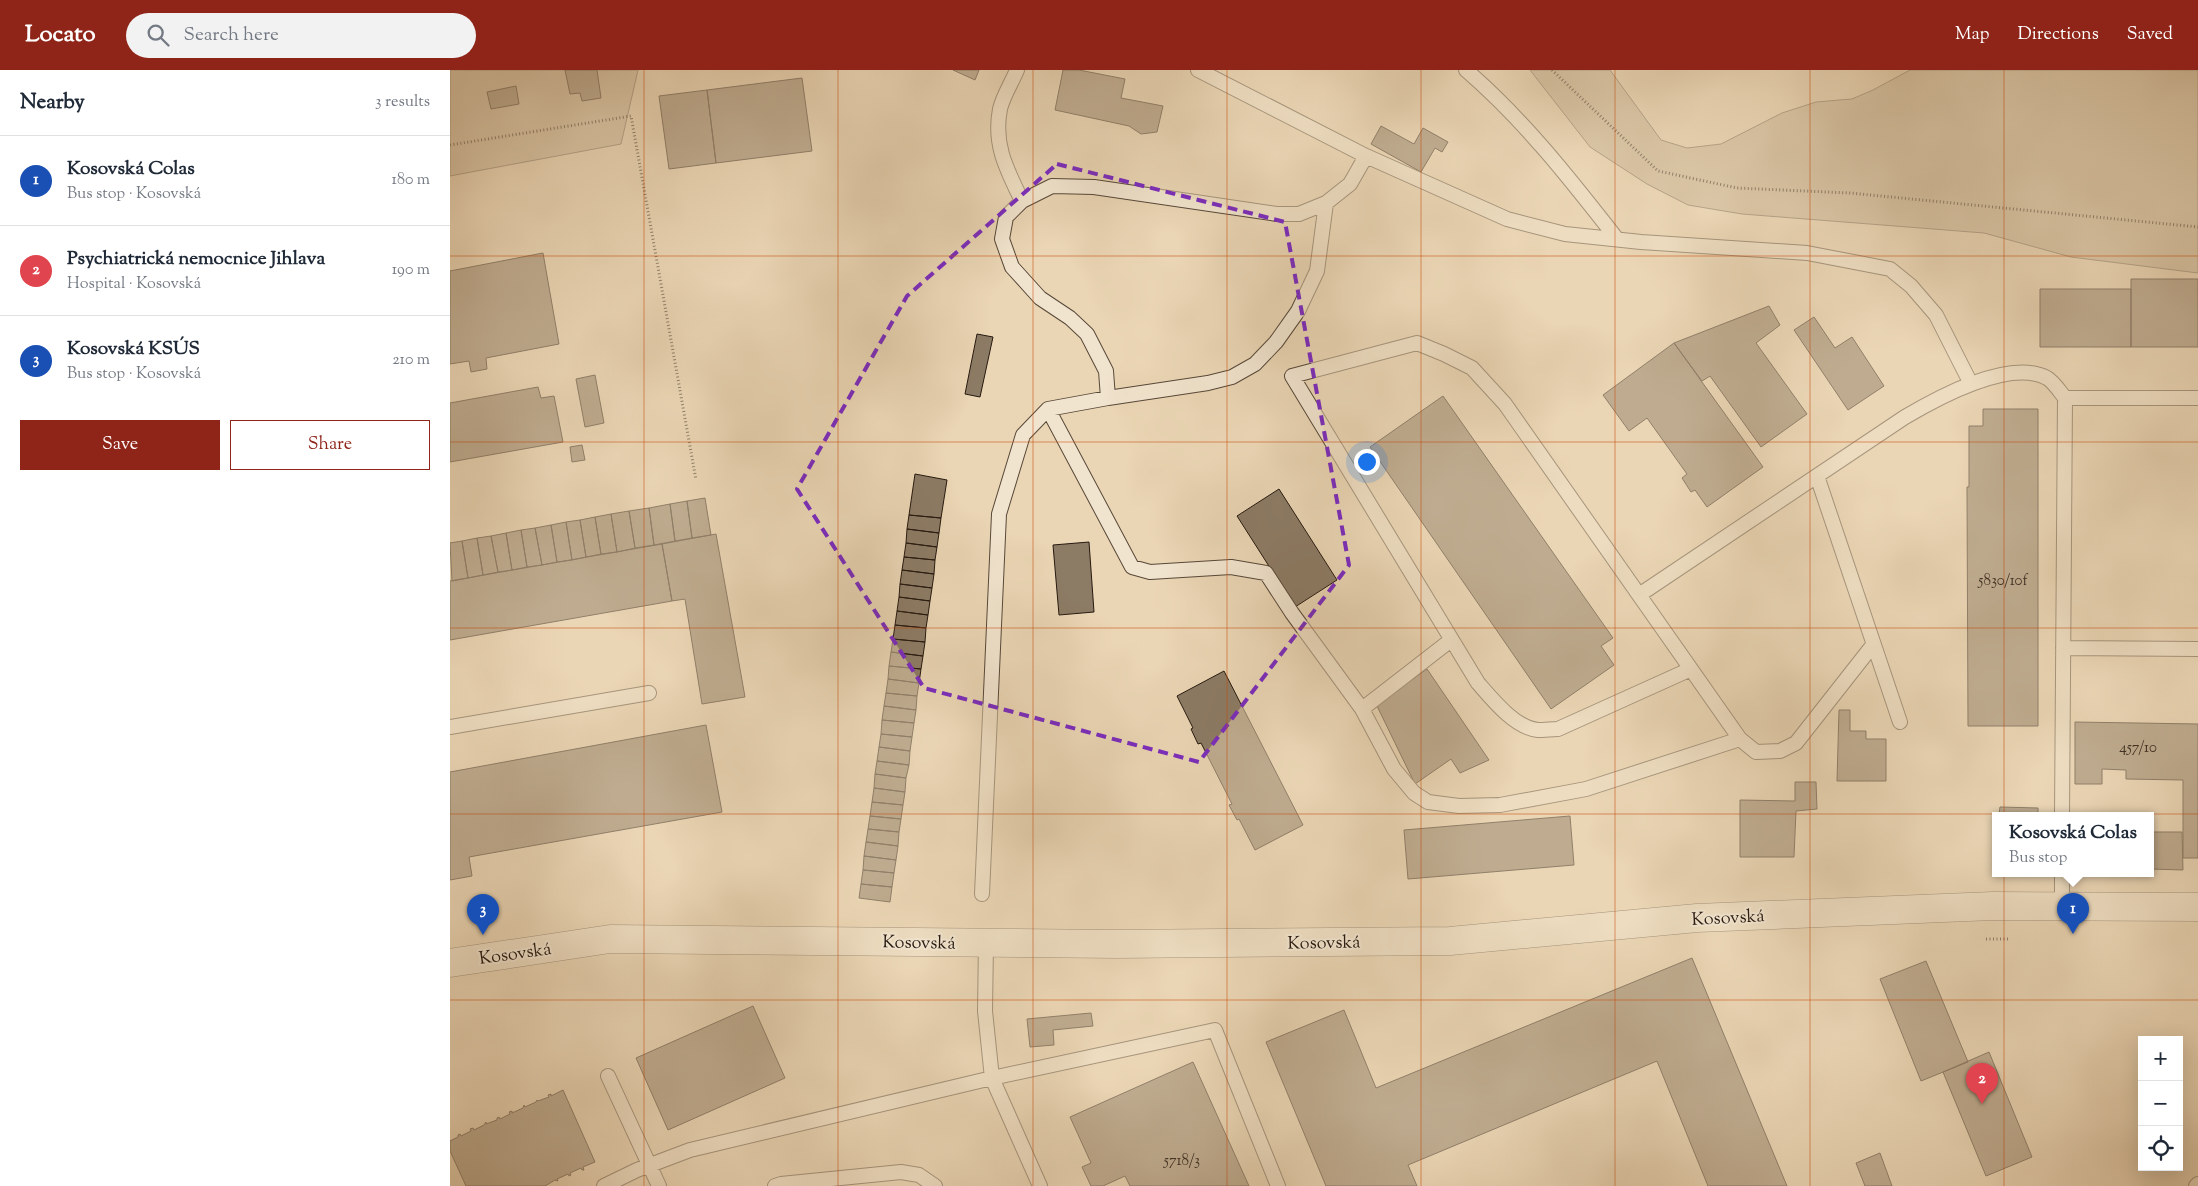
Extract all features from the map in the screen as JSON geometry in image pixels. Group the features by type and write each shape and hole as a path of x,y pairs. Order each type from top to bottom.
{"street":[{"name":"Kosovská","path":"450,962 610,939 1127,944 1450,941 1697,918 1993,906 2198,907"}],"lane":[{"path":"1018,70 1000,108 998,138 1004,162 1022,201"},
{"path":"1198,70 1366,156 1508,218 1565,234 1807,253 1890,269 1911,286 1936,315 1971,384"},
{"path":"1466,70 1499,99 1554,158 1617,239"},
{"path":"1108,398 1106,371 1087,334 1070,318 1040,298 1012,266 1002,239 1006,217 1022,201 1052,186 1094,187 1277,214 1300,214 1326,204 1350,184 1366,156"},
{"path":"982,894 999,514 1023,435 1048,409 1208,383 1232,377 1255,364 1276,342 1298,312 1317,271 1326,204"},
{"path":"1691,669 1558,729 1536,730 1500,709 1478,683 1451,640 1292,376 1417,343 1472,368 1505,404 1691,669 1740,740 1756,752 1780,751 1796,743 1873,644"},
{"path":"1639,595 1905,417 1940,397 1971,384 2003,374 2030,373 2048,378 2065,398 2062,812"},
{"path":"2065,398 2198,398"},
{"path":"1048,409 1132,567 1150,572 1232,567 1266,573 1292,613 1362,708 1394,769 1414,793 1428,802 1459,806 1500,805 1586,789 1740,740"},
{"path":"1817,476 1900,722"},
{"path":"1362,708 1451,640"},
{"path":"2063,648 2198,649"},
{"path":"450,727 649,693"},
{"path":"2062,877 2062,907"},
{"path":"986,943 985,1011 992,1078 1040,1186"},
{"path":"604,1186 650,1165 690,1150 992,1078 1215,1030 1278,1186"},
{"path":"608,1076 659,1186"},
{"path":"775,1186 781,1184 884,1180 901,1172 919,1175 936,1186"}],"path":[{"path":"1552,70 1658,171 1737,188 1850,193 2198,227"},
{"path":"450,145 631,116 696,480"}],"highlighted area":[{"path":"1057,164 1285,222 1349,565 1199,762 924,688 797,489 907,296"}],"shaded area":[{"path":"450,70 638,70 621,144 450,176"},
{"path":"1530,70 1610,70 1661,140 1687,148 1721,144 1782,113 1816,102 1852,99 1910,70 2198,70 2198,273 2071,257 1984,233 1742,214 1688,205 1647,184 1590,147"}],"building":[{"path":"565,70 597,70 601,98 582,101 580,93 570,94"},
{"path":"953,70 979,70 975,80"},
{"path":"1063,70 1079,70 1125,79 1121,98 1163,106 1157,132 1141,134 1129,126 1055,110"},
{"path":"802,78 812,151 716,163 707,90"},
{"path":"516,86 519,104 491,109 487,92"},
{"path":"707,90 716,163 669,169 659,96"},
{"path":"1381,126 1414,144 1423,128 1448,142 1442,152 1435,148 1421,172 1371,144"},
{"path":"543,253 559,344 486,358 487,369 471,372 469,361 450,364 450,271"},
{"path":"2131,279 2198,279 2198,347 2131,347"},
{"path":"2040,289 2131,289 2131,347 2040,347"},
{"path":"1769,306 1780,325 1756,343 1807,414 1761,447 1710,376 1702,381 1674,343"},
{"path":"1814,317 1835,348 1852,337 1884,386 1848,410 1794,330"},
{"path":"977,334 993,337 980,397 965,394"},
{"path":"1674,343 1763,467 1707,507 1695,490 1691,492 1682,478 1687,474 1647,418 1629,431 1603,395"},
{"path":"595,375 604,423 585,427 576,379"},
{"path":"538,387 541,398 554,396 563,442 450,462 450,403"},
{"path":"1443,396 1613,638 1601,646 1614,665 1551,709 1370,447"},
{"path":"1983,409 2038,409 2038,726 1968,726 1967,487 1969,487 1969,426 1983,426"},
{"path":"582,445 585,460 572,462 570,447"},
{"path":"915,474 947,480 941,518 909,515"},
{"path":"1279,489 1337,580 1295,607 1237,516"},
{"path":"705,498 711,535 692,538 687,501"},
{"path":"687,501 692,538 675,541 670,504"},
{"path":"670,504 675,541 654,545 649,508"},
{"path":"649,508 654,545 635,548 629,511"},
{"path":"629,511 635,548 617,552 611,514"},
{"path":"611,514 617,552 601,554 595,517"},
{"path":"909,515 941,518 939,533 907,529"},
{"path":"595,517 601,554 586,557 580,520"},
{"path":"580,520 586,557 572,560 566,522"},
{"path":"566,522 572,560 557,562 551,525"},
{"path":"551,525 557,562 542,565 535,528"},
{"path":"535,528 542,565 527,567 521,530"},
{"path":"907,529 939,533 937,547 906,543"},
{"path":"521,530 527,567 512,570 506,533"},
{"path":"506,533 512,570 498,572 491,536"},
{"path":"716,534 745,697 702,704 685,599 672,601 662,544"},
{"path":"491,536 498,572 483,575 477,538"},
{"path":"477,538 483,575 468,578 462,541"},
{"path":"462,541 468,578 452,581 450,543"},
{"path":"1089,542 1094,612 1059,615 1053,545"},
{"path":"906,543 937,547 935,560 904,557"},
{"path":"662,544 672,601 450,640 450,581"},
{"path":"904,557 935,560 934,574 902,570"},
{"path":"902,570 934,574 932,588 900,584"},
{"path":"900,584 932,588 930,601 899,597"},
{"path":"899,597 930,601 928,615 897,611"},
{"path":"897,611 928,615 926,628 895,625"},
{"path":"895,625 926,628 925,642 893,639"},
{"path":"893,639 925,642 923,656 891,652"},
{"path":"891,652 923,656 921,669 889,666"},
{"path":"889,666 921,669 919,683 888,679"},
{"path":"1427,669 1489,760 1460,773 1451,759 1415,784 1375,705"},
{"path":"1224,671 1303,825 1255,850 1239,819 1237,820 1229,805 1232,804 1201,743 1198,744 1191,729 1193,728 1177,696"},
{"path":"888,679 919,683 917,696 886,693"},
{"path":"886,693 917,696 916,710 884,706"},
{"path":"884,706 916,710 914,723 882,720"},
{"path":"1839,710 1850,710 1850,731 1866,731 1866,739 1886,739 1886,781 1837,781"},
{"path":"882,720 914,723 912,737 881,734"},
{"path":"2075,722 2198,724 2198,858 2183,858 2183,780 2126,779 2126,770 2102,769 2102,784 2075,784"},
{"path":"706,725 722,812 469,857 472,876 450,880 450,772"},
{"path":"881,734 912,737 910,751 879,747"},
{"path":"879,747 910,751 909,765 877,761"},
{"path":"877,761 909,765 906,778 875,774"},
{"path":"875,774 906,778 905,792 874,788"},
{"path":"1795,782 1816,782 1817,809 1796,811 1794,857 1740,857 1740,800 1795,801"},
{"path":"874,788 905,792 903,805 872,802"},
{"path":"872,802 903,805 901,819 870,816"},
{"path":"2000,807 2038,808 2038,812 1999,812"},
{"path":"870,816 901,819 899,832 868,829"},
{"path":"1570,816 1574,865 1408,879 1404,830"},
{"path":"868,829 899,832 898,846 866,842"},
{"path":"2154,832 2182,832 2183,870 2154,869"},
{"path":"866,842 898,846 896,860 864,856"},
{"path":"864,856 896,860 894,873 863,870"},
{"path":"863,870 894,873 892,887 861,884"},
{"path":"861,884 892,887 890,902 859,898"},
{"path":"1692,958 1787,1186 1708,1186 1657,1061 1408,1165 1417,1186 1326,1186 1266,1042 1344,1010 1376,1088"},
{"path":"1926,961 1968,1062 1921,1081 1880,979"},
{"path":"753,1006 785,1078 668,1130 636,1058"},
{"path":"1091,1013 1093,1026 1053,1030 1054,1045 1030,1047 1027,1019"},
{"path":"1989,1052 2032,1157 1986,1176 1943,1072"},
{"path":"1193,1062 1249,1186 1130,1186 1125,1176 1103,1186 1091,1186 1082,1167 1091,1163 1070,1117"},
{"path":"563,1090 595,1162 583,1167 584,1170 581,1168 570,1173 571,1175 569,1176 568,1174 557,1179 558,1181 555,1180 545,1186 466,1186 450,1151 450,1141 460,1134 461,1136 471,1131 470,1129 473,1128 474,1130 486,1122 486,1124 497,1120 499,1117 500,1119 510,1114 509,1112 512,1111 512,1113 523,1108 524,1105 525,1107 537,1100 549,1097 548,1095 551,1094 551,1096"},
{"path":"1880,1153 1892,1186 1865,1186 1856,1163"}],"place":[{"name":"Kosovská Colas","path":"2073,934"},
{"name":"Kosovská KSÚS","path":"483,935"},
{"name":"Psychiatrická nemocnice Jihlava","path":"1982,1104"}]}
